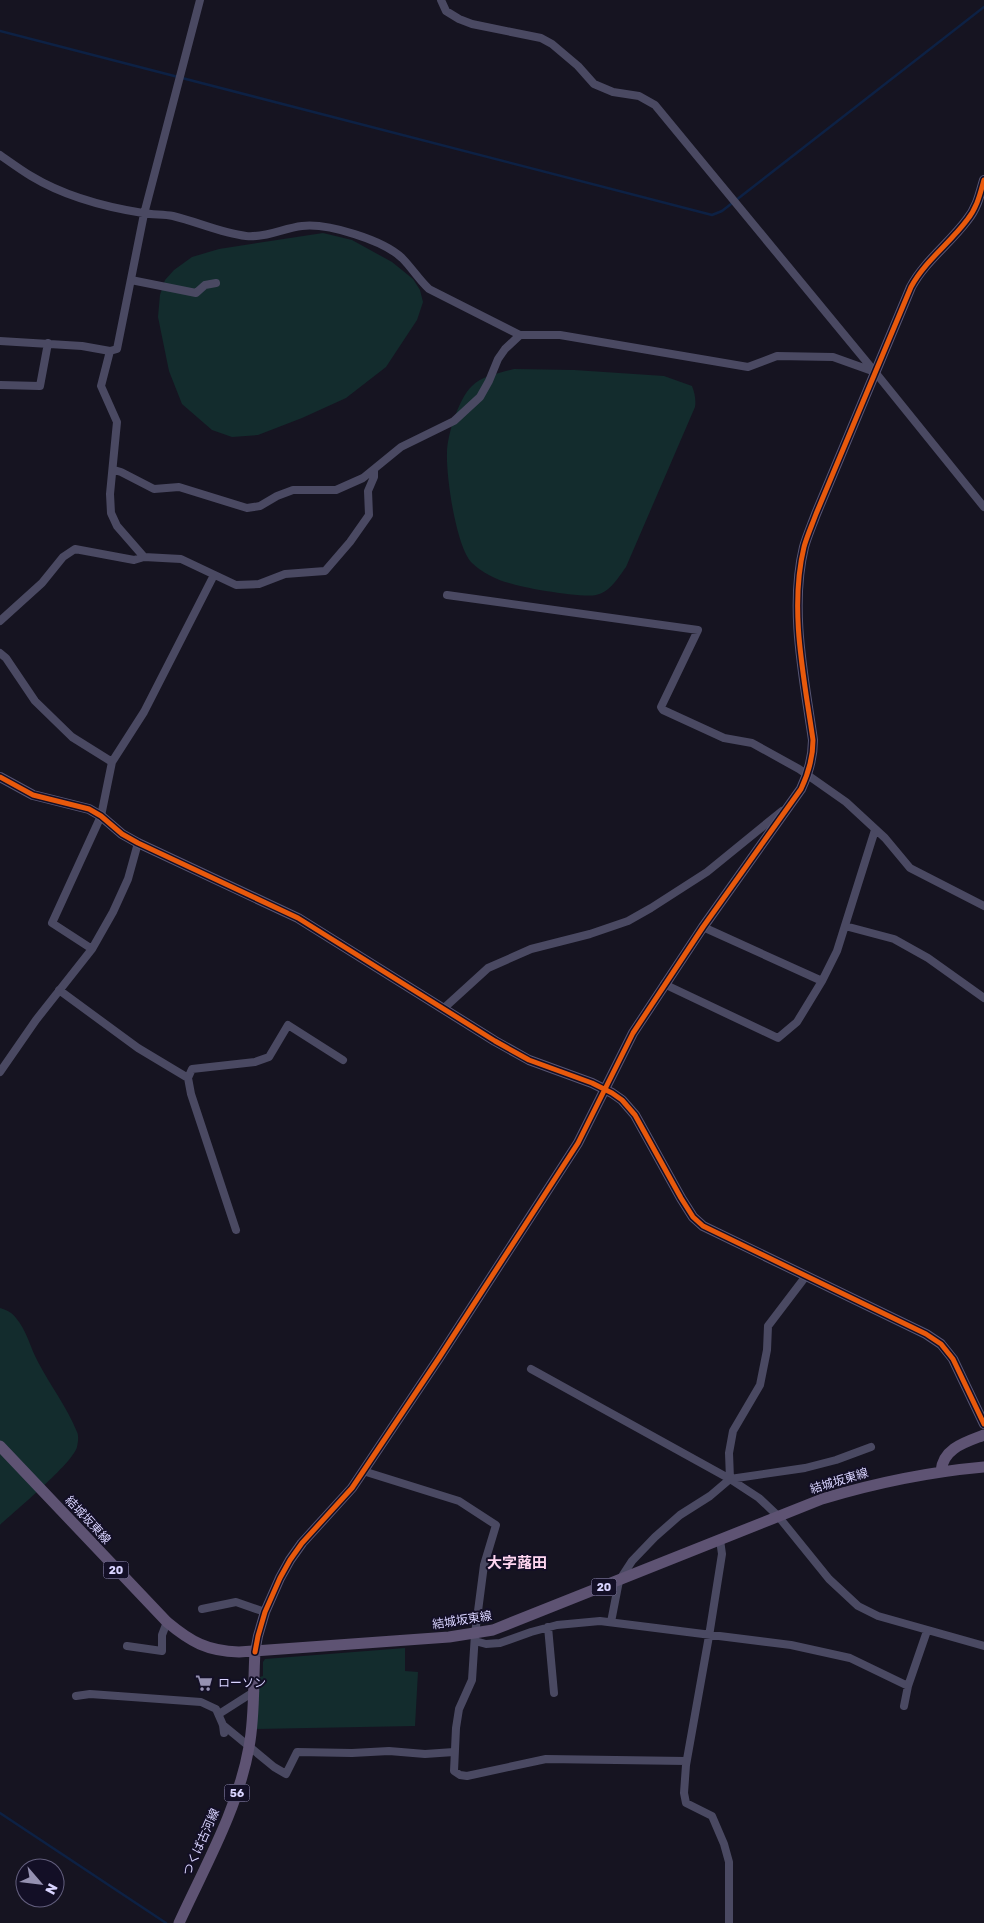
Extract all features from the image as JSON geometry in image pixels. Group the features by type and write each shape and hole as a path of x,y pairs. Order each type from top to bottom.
{"main road":[{"path":"941,1471 944,1460 952,1450 984,1435"},
{"name":"結城坂東線","path":"0,1446 167,1622 188,1638 210,1649 230,1652 475,1638 822,1499 864,1486 915,1475 984,1467"},
{"name":"つくば古河線","path":"178,1923 234,1801 243,1774 250,1746 255,1691 255,1652"}],"street":[{"path":"0,341 82,346 110,351 117,349 144,214 200,0"},
{"path":"441,0 446,11 472,24 541,38 552,44 578,66 594,84 613,92 639,96 655,106 984,507"},
{"path":"0,155 32,177 61,191 144,214 170,216 218,230 250,236 313,225 356,235 398,254 429,289 520,335 569,337 748,367 777,356 834,357 875,372"},
{"path":"255,1652 265,1612 290,1560 302,1543 352,1488 578,1143 633,1033 664,984 790,805 808,775 813,752 813,740 798,615 801,565 809,532 916,278 967,220 980,198 984,180"},
{"path":"131,280 196,293 205,285 216,283"},
{"path":"114,470 154,489 182,488 250,508 260,506 277,496 293,490 336,490 363,478 401,447 454,421 473,406 489,382 498,359 505,349 520,335"},
{"path":"0,385 40,386 48,343"},
{"path":"110,351 101,386 117,422 114,470 110,494 111,513 117,526 144,557"},
{"path":"0,621 42,583 63,557 71,551 79,549 134,560 144,557 181,558 236,585 259,584 285,574 325,571 350,542 369,515 368,491 374,477 374,470"},
{"path":"92,950 52,923 101,816 112,762 144,712 214,575"},
{"path":"447,595 698,630 661,707 667,713 724,738 752,743 808,775 846,802 910,868 984,906"},
{"path":"0,653 42,707 72,737 112,762"},
{"path":"0,778 33,795 89,809 101,816 122,834 138,843 298,918 495,1041 530,1060 606,1089 622,1100 634,1115 681,1198 703,1226 926,1334 941,1344 953,1359 984,1424"},
{"path":"444,1009 488,968 531,949 613,926 651,908 706,872 790,805"},
{"path":"664,984 778,1038 797,1022 822,981 837,951 875,830"},
{"path":"0,1072 59,990 92,950 113,912 128,879 138,843"},
{"path":"844,926 894,939 928,958 984,998"},
{"path":"703,927 822,981"},
{"path":"59,990 138,1048 188,1078"},
{"path":"236,1230 191,1094 188,1078 192,1069 255,1062 269,1057 288,1025 343,1060"},
{"path":"730,1480 729,1453 733,1431 760,1384 767,1350 768,1326 806,1276"},
{"path":"532,1369 760,1498 778,1516 829,1579 858,1606 878,1616 984,1646"},
{"path":"611,1622 619,1581 628,1567 654,1537 680,1515 710,1496 730,1480 805,1468 836,1460 870,1447"},
{"path":"363,1471 459,1501 496,1525 484,1565 472,1680 459,1709 454,1752 454,1771 460,1775 468,1776 546,1759 686,1761"},
{"path":"720,1540 722,1554 686,1761 684,1793 686,1803 712,1816 724,1844 729,1862 729,1923"},
{"path":"202,1609 236,1602 265,1612"},
{"path":"475,1638 486,1644 500,1643 548,1628 600,1621 611,1622 782,1644 850,1658 908,1686"},
{"path":"127,1646 162,1651 162,1635 167,1622"},
{"path":"548,1628 554,1693"},
{"path":"904,1706 908,1686 927,1631"},
{"path":"219,1714 255,1691"},
{"path":"76,1696 90,1694 202,1702 216,1709 224,1729 250,1746 274,1767 286,1774 295,1754 301,1752 352,1753 389,1751 425,1754 454,1752"}],"green space":[{"path":"323,233 352,240 392,262 413,279 420,290 423,302 417,320 386,367 346,398 258,435 232,437 212,430 182,404 169,371 158,317 160,295 165,280 174,270 192,257 219,249"},
{"path":"514,369 574,370 664,376 692,386 695,407 626,567 613,584 605,591 596,595 566,594 499,580 472,563 466,555 461,542 453,511 448,478 447,453 451,427 458,408 472,386 486,377"},
{"path":"0,1308 13,1314 20,1323 38,1362 73,1423 78,1437 77,1447 65,1464 43,1487 0,1525"},
{"path":"405,1648 405,1671 418,1672 415,1726 255,1729 260,1677 263,1676 263,1662 265,1659"}],"waterway":[{"path":"0,31 712,215 722,211 984,7"},
{"path":"0,1813 166,1923"}],"cycle path":[{"path":"255,1652 265,1612 290,1560 302,1543 352,1488 439,1358 578,1143 633,1033 703,927 801,789 810,765 813,740 802,668 798,619 800,571 805,543 911,287 930,260 973,211 984,180"},
{"path":"0,777 33,795 89,809 101,816 122,834 138,843 298,918 495,1041 529,1060 592,1083 612,1093 622,1100 635,1115 681,1198 693,1217 703,1226 926,1334 941,1344 953,1359 984,1424"}],"place":[{"name":"ローソン","path":"204,1683"}],"district":[{"name":"大字蕗田","path":"517,1563"}]}
